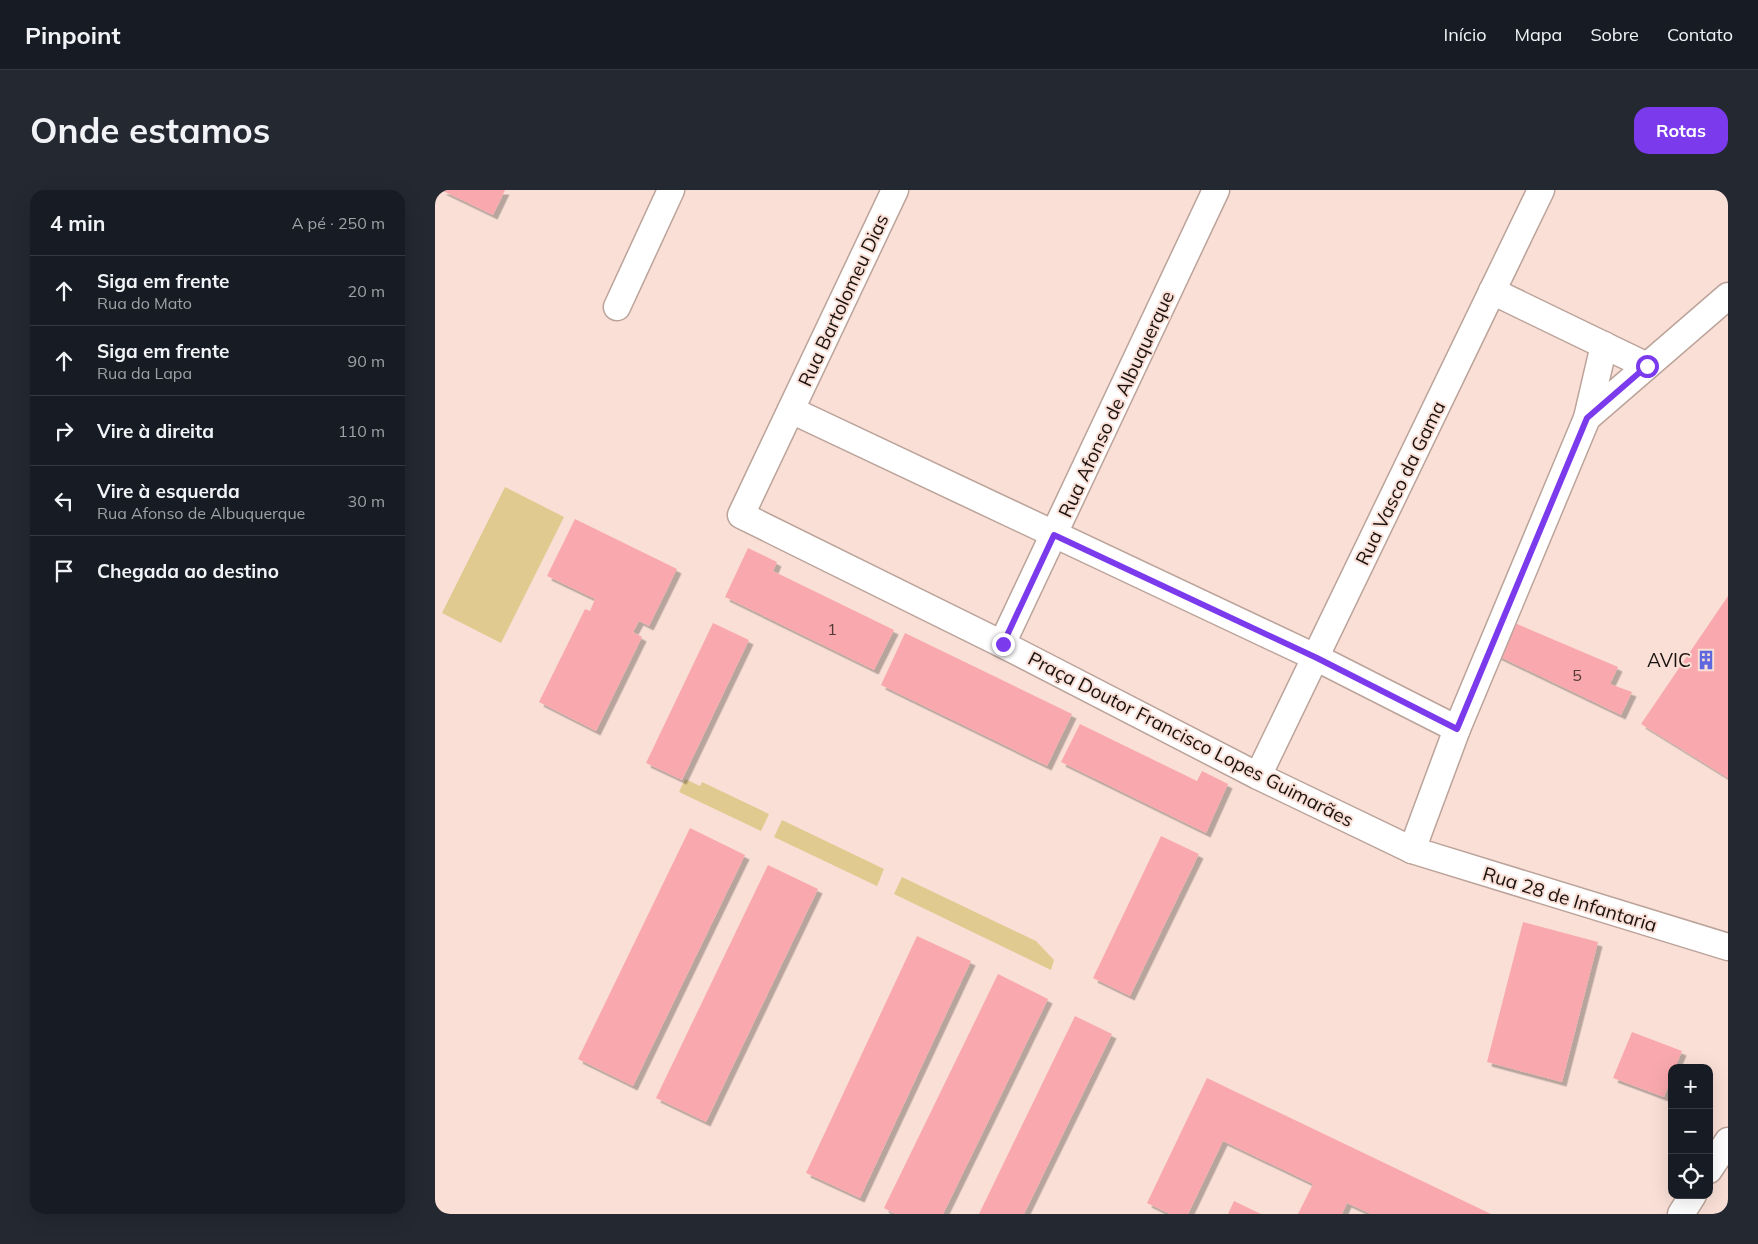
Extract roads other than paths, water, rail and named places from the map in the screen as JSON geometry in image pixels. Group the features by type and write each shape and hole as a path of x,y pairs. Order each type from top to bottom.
{"street":[{"path":"617,307 671,190"},
{"name":"Rua Bartolomeu Dias","path":"791,410 895,190"},
{"name":"Rua Afonso de Albuquerque","path":"1003,644 1216,190"},
{"name":"Rua Vasco da Gama","path":"1259,776 1541,190"},
{"path":"1492,291 1647,366"},
{"path":"1587,418 1728,296"},
{"path":"1412,850 1457,729 1587,418 1604,345"},
{"path":"791,410 1317,658 1457,729"},
{"name":"Praça Doutor Francisco Lopes Guimarães","path":"791,410 741,515 1003,644 1259,776 1412,850"},
{"name":"Rua 28 de Infantaria","path":"1412,850 1728,947"},
{"path":"1713,1164 1728,1140"},
{"path":"1681,1214 1690,1199"}],"place":[{"name":"AVIC","path":"1706,660"}]}
